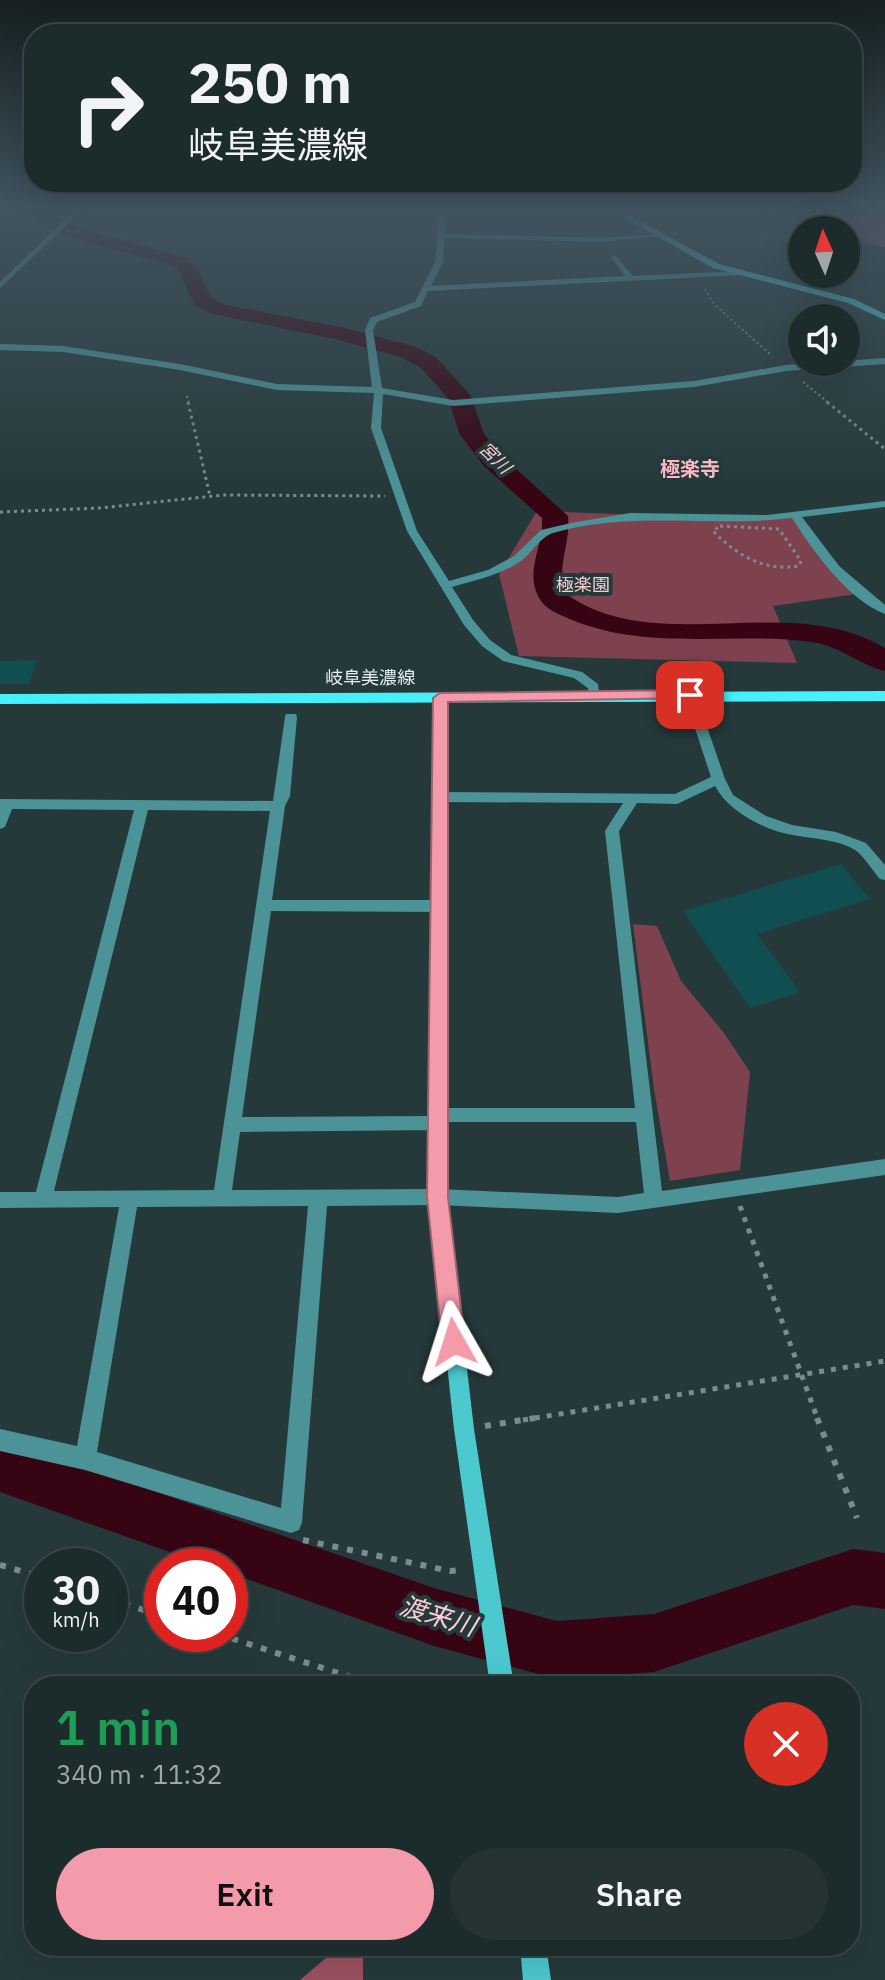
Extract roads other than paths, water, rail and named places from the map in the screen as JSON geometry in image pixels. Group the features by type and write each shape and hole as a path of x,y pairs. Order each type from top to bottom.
{"main road":[{"name":"岐阜美濃線","path":"0,699 885,696"}],"street":[{"path":"420,300 418,304 373,320 369,330 379,390 376,428 412,531 444,586 486,643 507,658 578,675 594,687 594,698"},
{"path":"849,300 885,317"},
{"path":"0,347 63,349 180,367 277,387 379,390 453,403 694,384 786,368 885,361"},
{"path":"444,586 492,572 518,558 545,532 571,526 630,516 796,516 885,504"},
{"path":"796,516 840,572 867,600 885,610"},
{"path":"690,695 718,779 728,798 761,819 790,830 836,837 861,847 885,875"},
{"path":"440,698 438,1197 464,1429 501,1676"},
{"path":"222,1199 278,806 283,796 291,717"},
{"path":"441,797 677,799 718,779"},
{"path":"632,800 612,831 654,1200"},
{"path":"0,824 4,804 278,806"},
{"path":"43,1200 142,805"},
{"path":"264,905 439,906"},
{"path":"233,1125 646,1115"},
{"path":"0,1200 438,1197 590,1205 654,1200 885,1167"},
{"path":"0,1440 85,1459 291,1522 318,1198"},
{"path":"85,1459 129,1200"},
{"path":"534,1956 537,1980"}],"waterway":[{"name":"宮川","path":"201,300 220,310 337,333 408,352 428,362 459,396 472,435 493,461 555,516 555,536 547,574 551,594 562,604 597,620 642,629 817,633 856,645 885,662"},
{"name":"渡来川","path":"0,1465 434,1617 557,1650 654,1643 853,1577 885,1581"}],"district":[{"name":"極楽寺","path":"690,469"}],"park label":[{"name":"極楽園","path":"583,585"}]}
